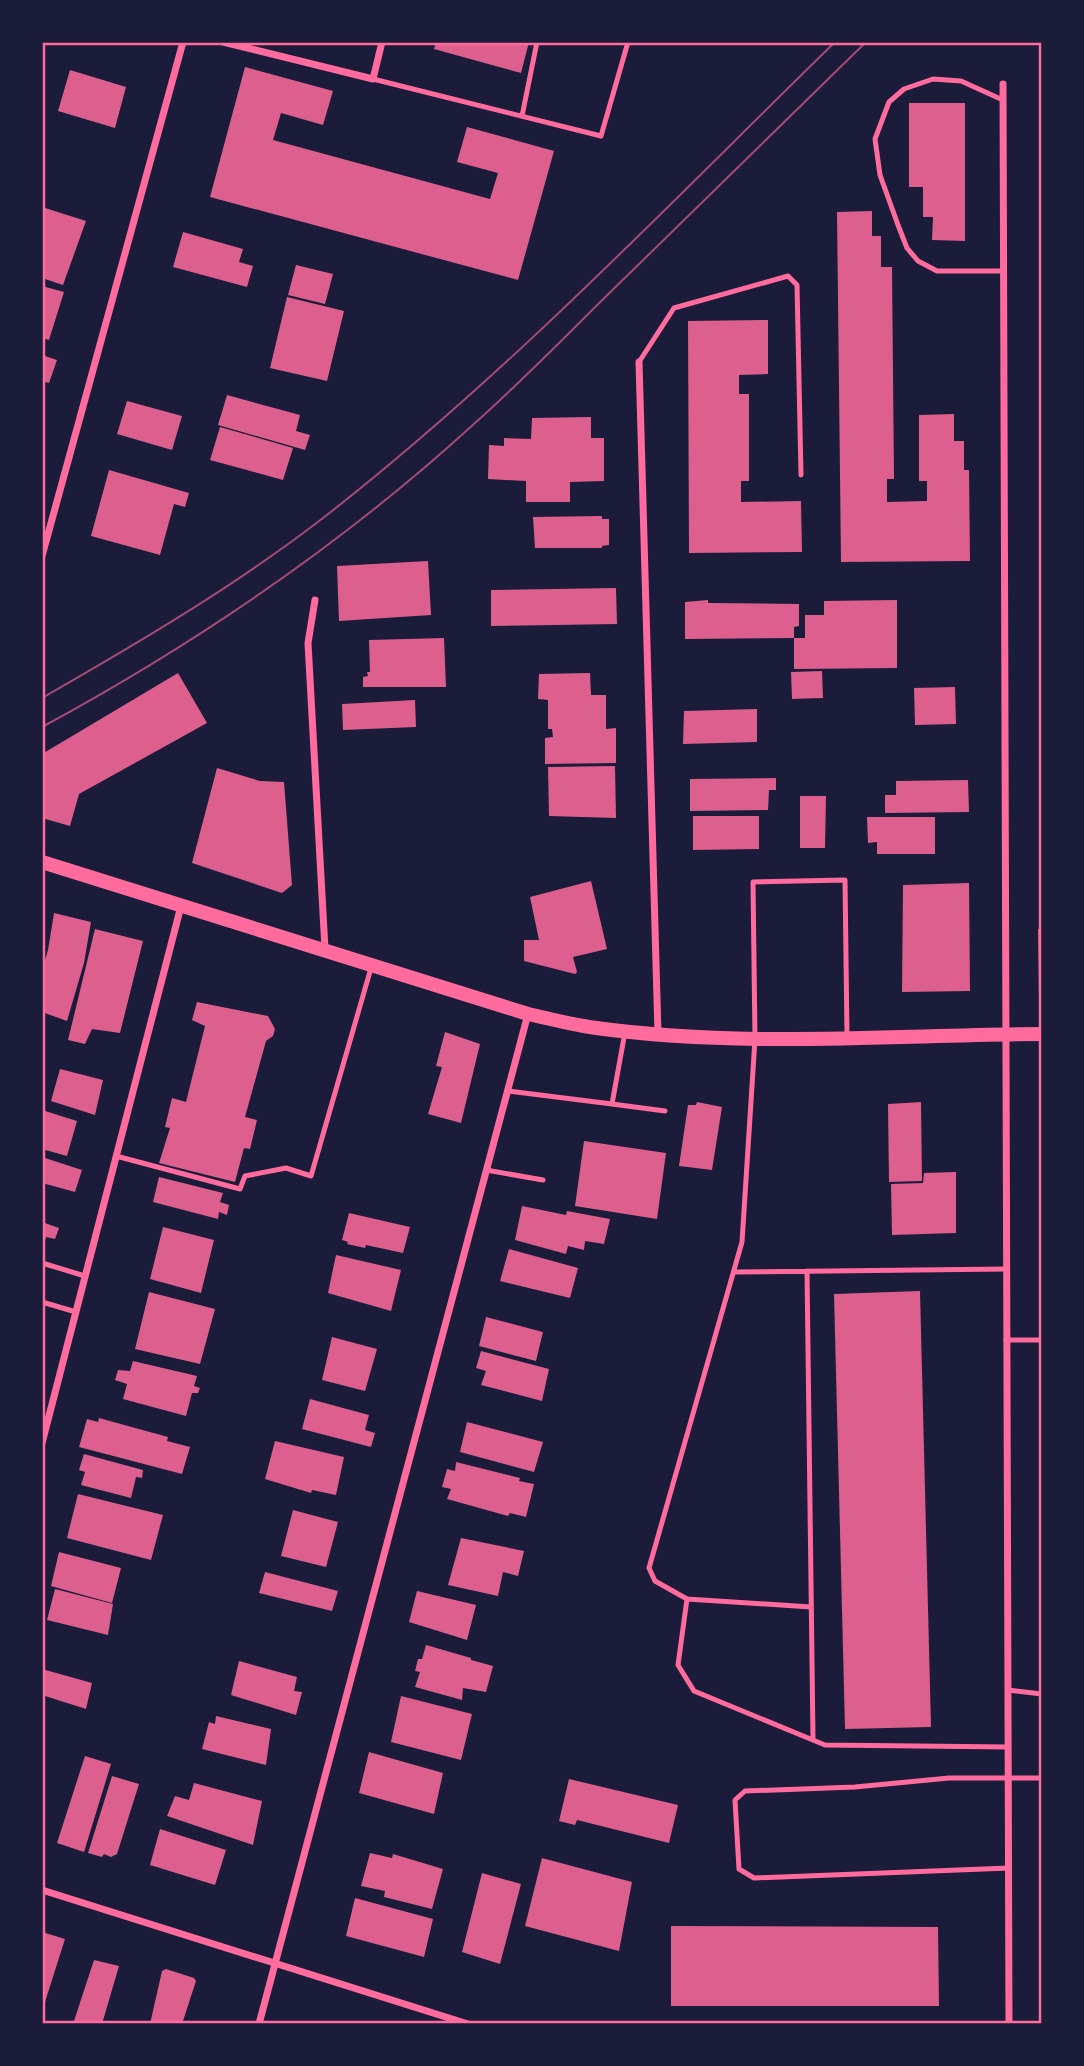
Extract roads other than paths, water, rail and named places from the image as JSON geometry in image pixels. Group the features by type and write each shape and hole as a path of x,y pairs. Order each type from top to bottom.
{"main road":[{"path":"42,862 528,1014 594,1028 755,1039 1042,1034"}],"street":[{"path":"42,556 183,42"},
{"path":"223,42 373,79 382,42"},
{"path":"1003,84 1009,2024"},
{"path":"639,362 657,1034"},
{"path":"315,600 308,643 325,950"},
{"path":"42,1443 45,1417 76,1312 182,905"},
{"path":"259,2024 528,1014"},
{"path":"42,1890 468,2024"}],"lane":[{"path":"523,116 537,42"},
{"path":"373,79 601,135 628,42"},
{"path":"1003,100 961,81 933,79 904,89 889,102 875,139 880,175 907,248 918,261 937,271 1003,271"},
{"path":"639,362 674,308 788,276 797,285 801,475"},
{"path":"811,1607 687,1599 655,1581 649,1569 742,1242 755,1039 753,882 845,880 847,1037"},
{"path":"116,1156 240,1189 245,1176 286,1168 311,1176 372,965"},
{"path":"612,1104 625,1031"},
{"path":"508,1090 665,1111"},
{"path":"486,1170 543,1180"},
{"path":"42,1263 85,1276"},
{"path":"734,1272 1006,1269"},
{"path":"807,1271 813,1739"},
{"path":"42,1302 76,1312"},
{"path":"1006,1340 1042,1340"},
{"path":"687,1599 678,1665 694,1691 825,1745 1008,1747"},
{"path":"1008,1690 1042,1694"},
{"path":"1009,1868 754,1878 739,1869 735,1800 745,1791 855,1787 949,1778 1042,1778"}],"tram line":[{"path":"42,698 221,590 290,543 391,463 586,287 835,42"},
{"path":"42,727 157,661 268,588 374,509 425,467 516,385 866,42"}]}
